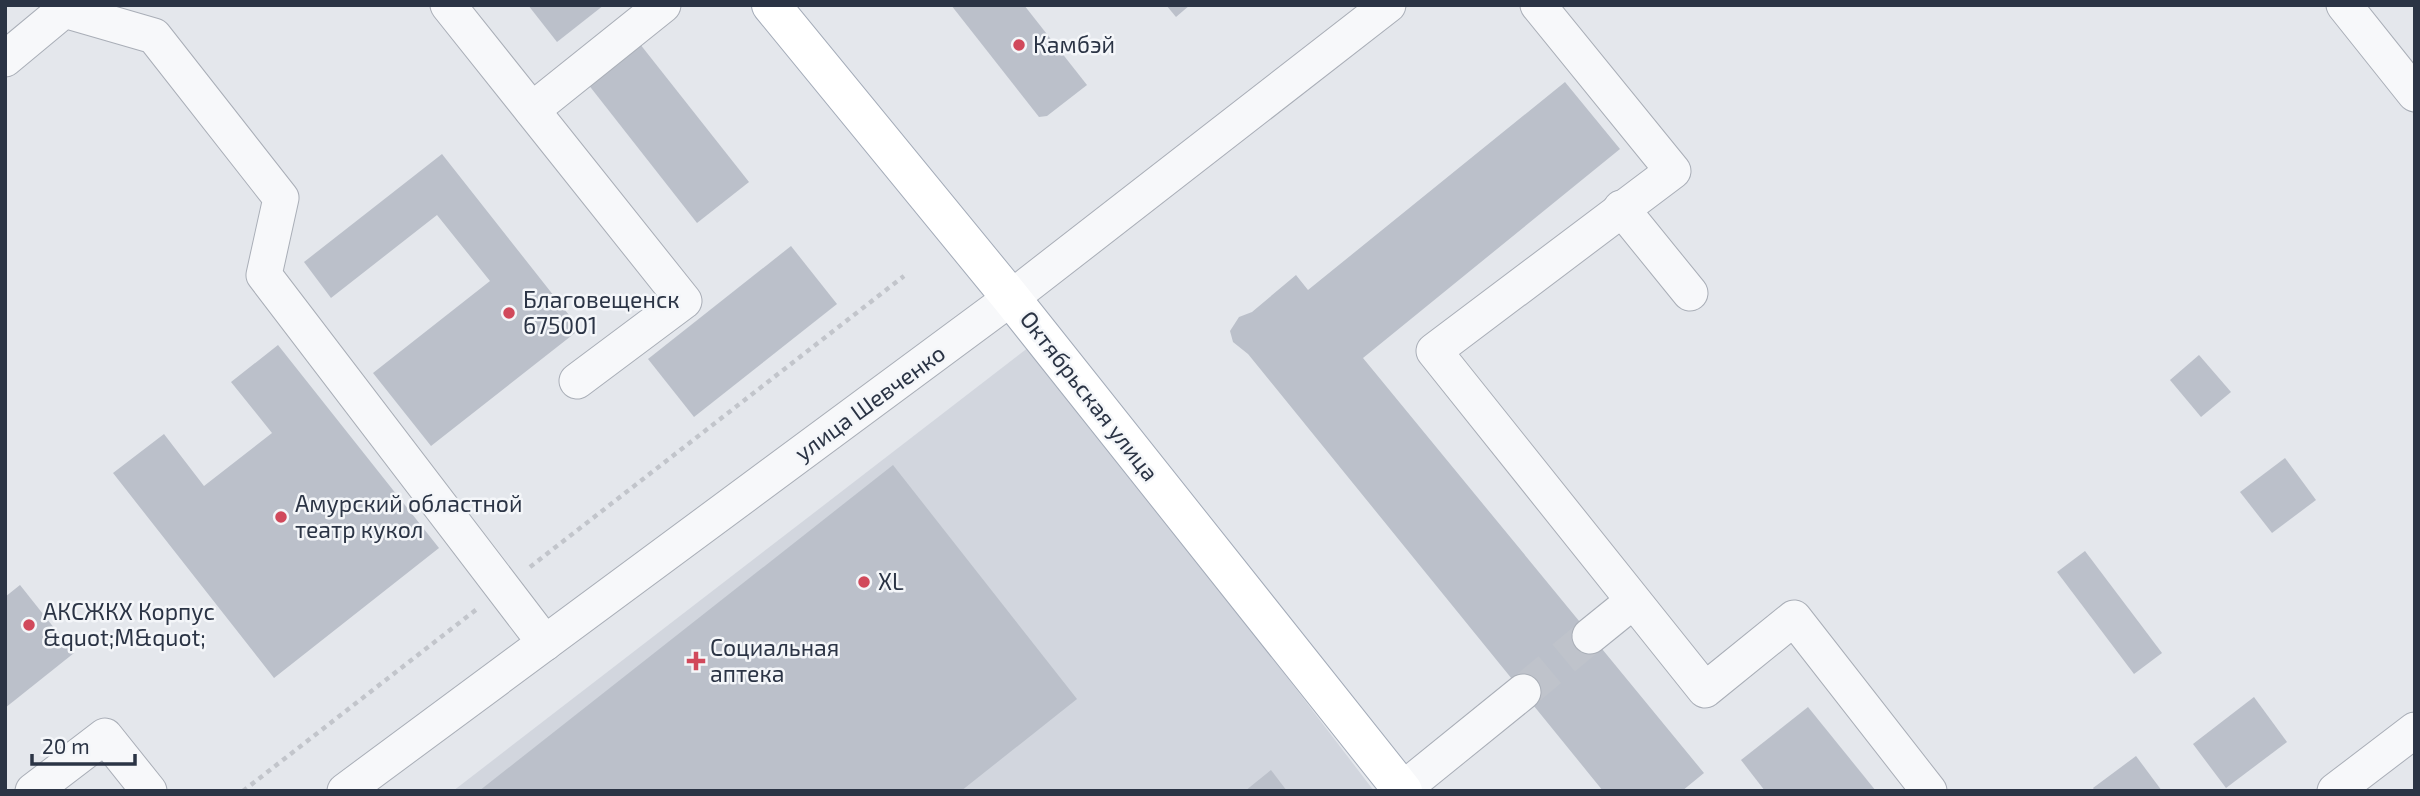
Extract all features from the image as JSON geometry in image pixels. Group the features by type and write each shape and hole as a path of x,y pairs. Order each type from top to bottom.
{"main road":[{"name":"Октябрьская улица","path":"771,5 1011,298 1402,790"}],"street":[{"path":"448,5 684,301 577,381"},
{"path":"532,110 663,5"},
{"name":"улица Шевченко","path":"345,791 1011,298 1388,5"},
{"path":"1538,5 1673,171 1434,351 1705,690 1794,618 1929,791"},
{"path":"2344,5 2415,94"},
{"path":"5,59 64,10 154,36 281,198 264,275 545,643"},
{"path":"1621,208 1690,293"},
{"path":"1590,636 1632,602"},
{"path":"1402,790 1523,692"},
{"path":"2335,791 2415,730"},
{"path":"33,791 105,736 149,791"}],"path":[{"path":"243,791 904,276"}],"shaded area":[{"path":"1033,344 1374,791 453,791"}],"building":[{"path":"528,5 604,5 557,42"},
{"name":"Камбэй","path":"951,5 1024,5 1087,85 1047,116 1039,117"},
{"path":"1166,5 1190,5 1176,17"},
{"path":"636,39 749,182 697,223 584,79"},
{"path":"1565,82 1620,149 1363,358 1704,773 1682,791 1603,791 1248,354 1233,342 1230,331 1239,317 1252,312 1296,275 1308,290"},
{"name":"Благовещенск 675001","path":"442,154 580,329 431,446 373,373 490,281 437,215 331,298 304,262"},
{"path":"791,246 837,304 694,417 648,359"},
{"name":"Амурский областной театр кукол","path":"278,345 439,548 274,678 113,473 164,434 204,486 272,433 231,382"},
{"path":"2199,355 2231,392 2201,417 2170,380"},
{"path":"2285,458 2316,500 2272,533 2240,492"},
{"name":"XL","path":"893,465 1077,699 961,791 479,791"},
{"path":"2085,551 2162,653 2134,674 2057,572"},
{"name":"АКСЖКХ Корпус &quot;М&quot;","path":"20,585 74,653 5,708 5,597"},
{"path":"2254,697 2287,742 2226,788 2193,744"},
{"path":"1808,707 1876,791 1765,791 1741,760"},
{"path":"2136,756 2162,791 2095,791 2093,788"},
{"path":"1271,770 1287,791 1245,791"}],"tunnel":[{"path":"1523,692 1590,636"}],"place":[{"name":"Камбэй","path":"1019,45"},
{"name":"Благовещенск 675001","path":"509,313"},
{"name":"Амурский областной театр кукол","path":"281,517"},
{"name":"XL","path":"864,582"},
{"name":"АКСЖКХ Корпус &quot;М&quot;","path":"29,625"},
{"name":"Социальная аптека","path":"696,661"}]}
